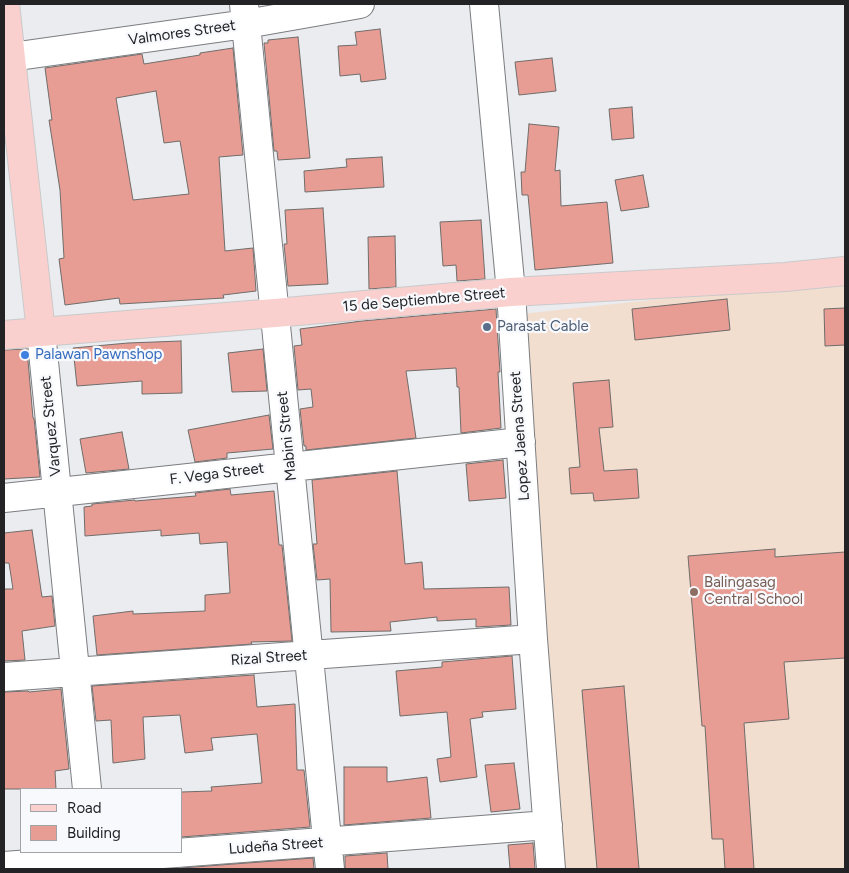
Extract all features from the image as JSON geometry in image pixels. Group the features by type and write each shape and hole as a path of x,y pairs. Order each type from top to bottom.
{"main road":[{"name":"Varquez Street","path":"5,4 7,58 41,332"},
{"name":"15 de Septiembre Street","path":"4,335 510,292 785,277 845,271"}],"street":[{"name":"Valmores Street","path":"7,58 245,14 360,4"},
{"name":"Lopez Jaena Street","path":"484,4 510,292 533,639 551,869"},
{"name":"Mabini Street","path":"245,14 330,869"},
{"name":"Varquez Street","path":"41,332 87,788"},
{"name":"F. Vega Street","path":"4,498 520,442"},
{"name":"Rizal Street","path":"4,677 533,639"},
{"name":"Ludeña Street","path":"4,866 548,825"}],"shaded area":[{"name":"Balingasag Central School","path":"845,279 845,869 563,869 521,314"}],"building":[{"path":"380,29 386,79 361,82 360,74 340,76 338,46 357,45 355,32"},
{"path":"298,37 310,158 278,160 277,151 274,151 264,43 268,43 268,40"},
{"path":"233,48 243,155 219,157 225,251 253,248 256,291 223,295 224,298 120,304 119,298 65,305 59,259 64,258 60,190 49,120 52,120 45,68 142,54 144,64 200,55 200,53","holes":["156,91 164,143 180,141 189,194 133,200 116,98"]},
{"path":"552,58 556,91 519,95 515,62"},
{"path":"632,107 634,138 612,140 609,109"},
{"path":"529,124 559,127 555,171 560,170 561,206 607,202 613,263 535,270 528,195 522,195 521,172 525,172"},
{"path":"382,157 384,187 305,192 304,171 347,167 346,159"},
{"path":"643,175 649,207 621,211 615,180"},
{"path":"323,208 328,284 288,286 284,244 287,244 285,210"},
{"path":"481,220 485,279 457,281 456,265 443,266 440,222"},
{"path":"395,236 396,287 369,289 368,237"},
{"path":"727,299 730,330 635,340 632,309"},
{"path":"845,308 845,345 825,346 824,309"},
{"path":"496,309 501,428 461,433 459,387 457,387 456,368 406,371 416,438 306,450 300,409 313,407 311,389 298,390 294,346 302,345 300,329 362,321"},
{"path":"181,341 182,393 142,394 142,381 77,386 73,348"},
{"path":"27,349 40,477 4,479 4,350"},
{"path":"263,349 267,391 232,392 228,353"},
{"path":"609,380 613,427 599,428 604,471 637,469 639,498 594,501 593,493 571,494 569,468 580,467 573,383"},
{"path":"269,415 273,449 227,453 227,458 195,462 188,430"},
{"path":"122,432 129,469 86,473 80,439"},
{"path":"503,460 506,498 469,501 466,464"},
{"path":"397,471 405,564 422,562 424,589 509,587 511,625 476,627 476,619 437,621 437,617 390,622 391,631 331,632 330,579 317,580 313,544 317,544 312,480"},
{"path":"230,489 231,495 274,491 279,545 282,545 292,641 251,642 252,644 97,655 93,616 133,611 133,614 205,611 205,595 230,593 227,542 200,544 199,533 161,536 161,530 85,536 84,507 92,506 92,504 196,496 195,493"},
{"path":"32,530 42,597 52,596 55,626 22,631 25,660 4,661 4,589 13,589 9,563 4,563 4,533"},
{"path":"775,549 775,557 845,552 845,658 784,662 789,719 744,723 754,869 725,869 723,839 712,839 705,726 702,726 688,556"},
{"path":"512,656 516,709 482,712 483,717 470,719 477,777 440,782 437,759 451,757 447,712 400,716 396,671 442,667 442,662"},
{"path":"254,675 257,707 295,704 297,770 304,770 310,827 182,837 182,792 212,791 211,787 262,783 257,734 211,738 213,750 185,753 180,715 143,717 145,759 113,763 111,720 96,721 92,686"},
{"path":"624,686 639,869 597,869 582,690"},
{"path":"61,689 69,769 55,771 56,788 4,789 4,692"},
{"path":"514,763 520,809 491,812 485,765"},
{"path":"344,767 387,767 387,782 427,777 431,818 344,825"},
{"path":"533,843 535,869 510,869 508,845"},
{"path":"387,853 388,869 345,869 345,856"},
{"path":"313,858 314,869 181,869 181,868"}],"place":[{"name":"Parasat Cable","path":"487,327"},
{"name":"Palawan Pawnshop","path":"25,355"},
{"name":"Balingasag Central School","path":"694,592"}]}
